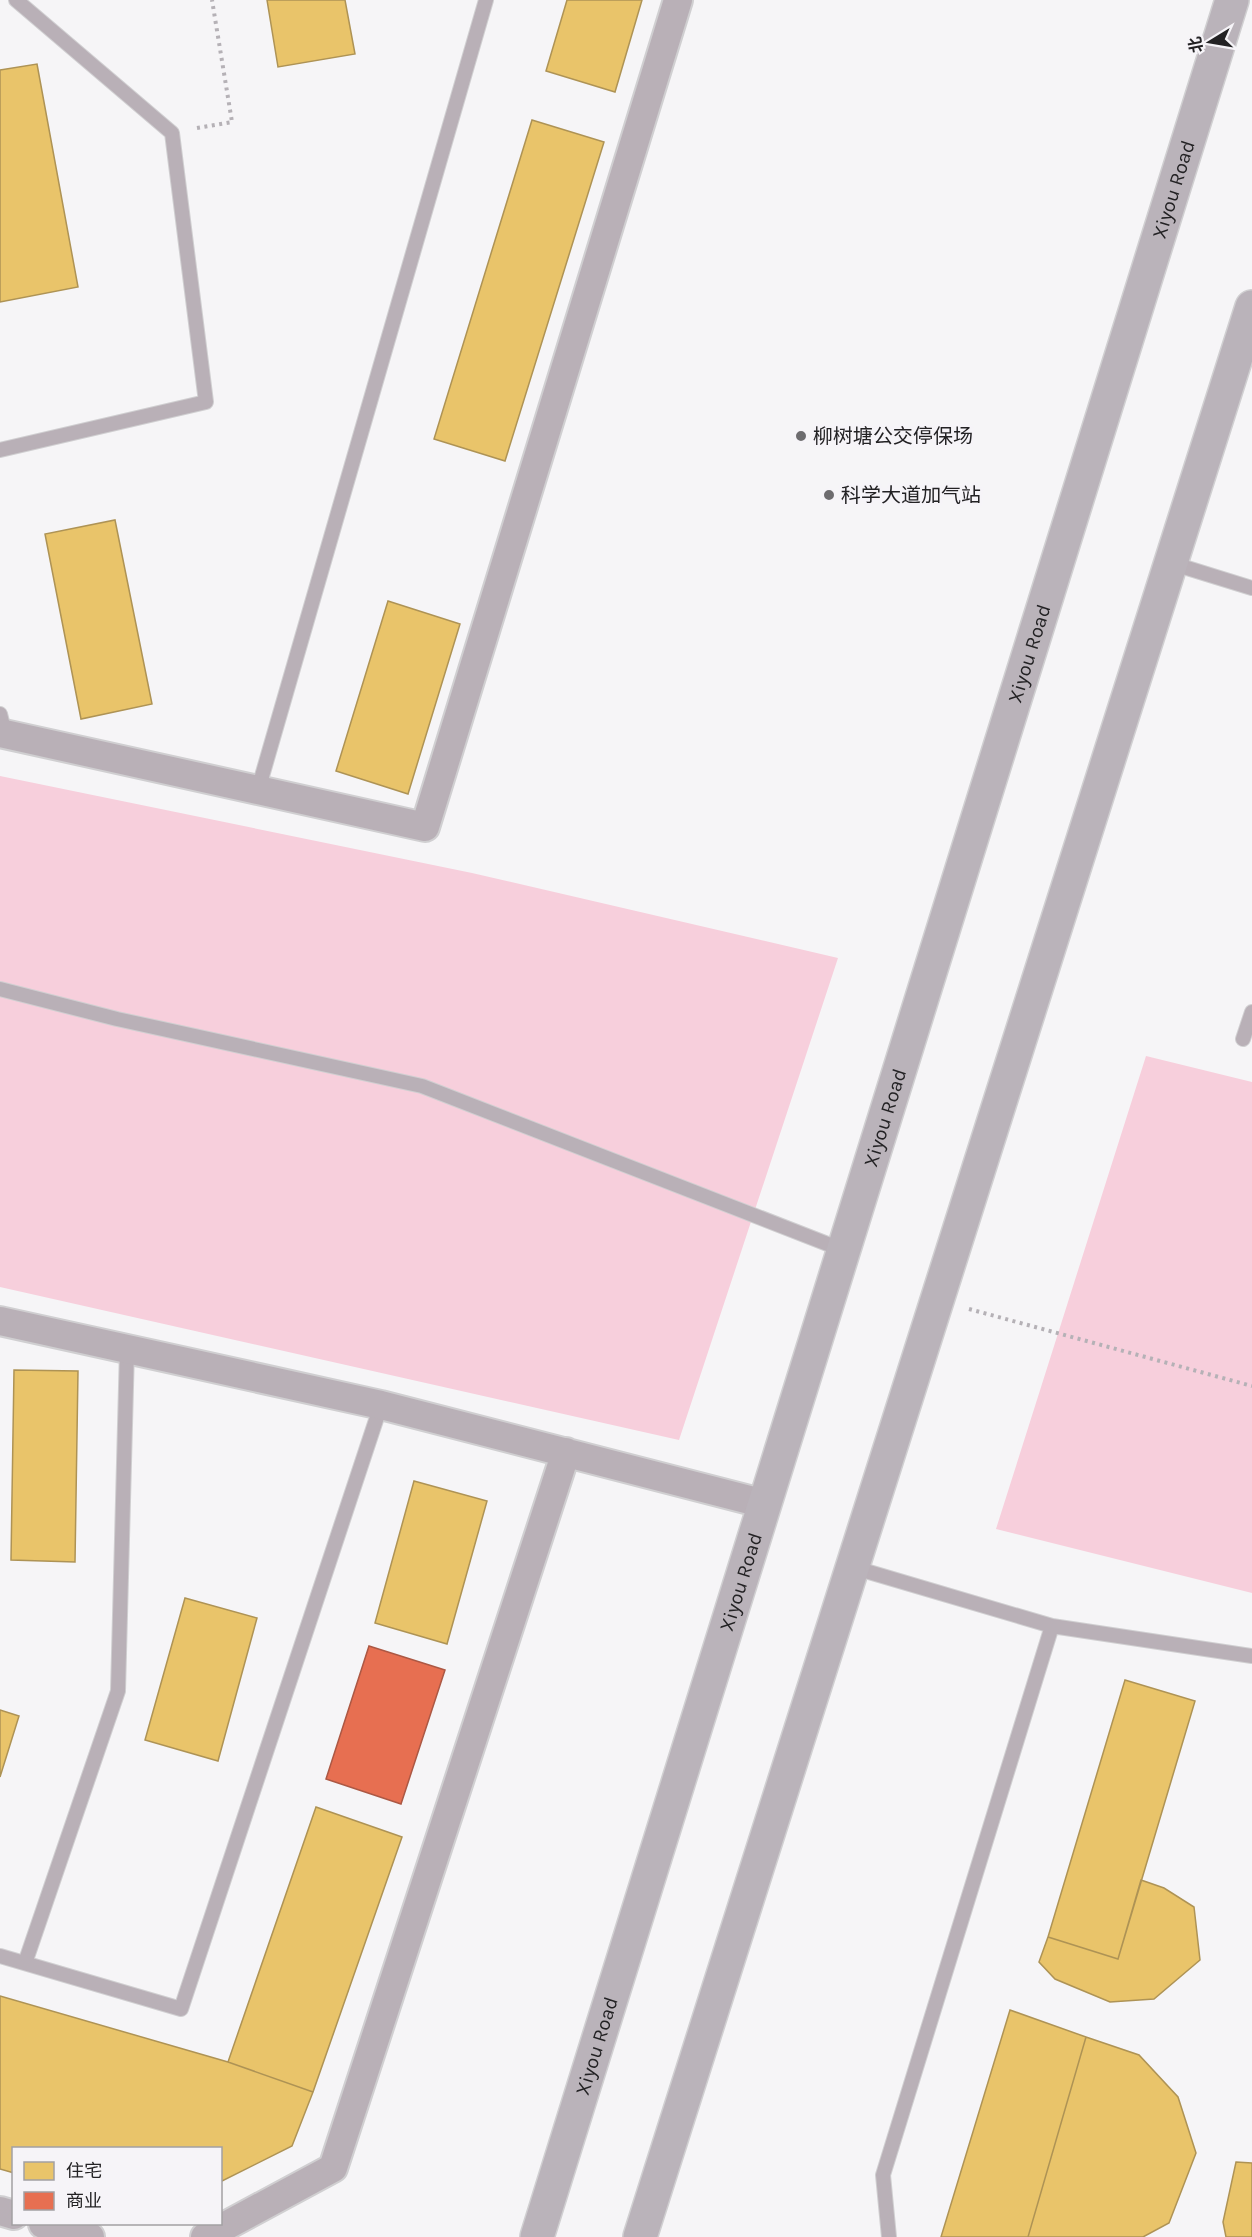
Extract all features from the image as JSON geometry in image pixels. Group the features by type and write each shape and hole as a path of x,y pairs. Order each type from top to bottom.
{"main road":[{"name":"Xiyou Road","path":"537,2237 1232,0"},
{"path":"640,2237 1252,307"}],"street":[{"path":"2,727 258,790 426,826 678,0"},
{"path":"0,1322 381,1405 765,1503"},
{"path":"205,2237 333,2168 566,1452"},
{"path":"49,2225 90,2237"}],"lane":[{"path":"0,450 206,402 172,133 16,0"},
{"path":"258,790 486,0"},
{"path":"1171,563 1252,588"},
{"path":"0,989 117,1019 422,1086 843,1250"},
{"path":"1244,1039 1252,1012"},
{"path":"25,1963 118,1691 127,1349"},
{"path":"0,1956 181,2009 381,1405"},
{"path":"852,1567 1052,1626 1252,1656"},
{"path":"889,2237 883,2175 1052,1626"}],"path":[{"path":"172,133 232,122 212,0"},
{"path":"938,1300 1252,1386"}],"shaded area":[{"path":"0,776 472,873 838,958 679,1440 0,1287"},
{"path":"1146,1056 1252,1082 1252,1593 996,1529"}],"building: 住宅":[{"path":"267,0 345,0 355,54 278,67"},
{"path":"567,0 642,0 615,92 546,71"},
{"path":"37,64 78,287 0,302 0,70"},
{"path":"532,120 604,142 505,461 434,439"},
{"path":"115,520 152,704 81,719 45,534"},
{"path":"388,601 460,624 408,794 336,771"},
{"path":"14,1370 78,1371 75,1562 11,1560"},
{"path":"414,1481 487,1501 447,1644 375,1623"},
{"path":"185,1598 257,1618 218,1761 145,1740"},
{"path":"1125,1680 1195,1701 1118,1959 1048,1937"},
{"path":"0,1710 19,1716 0,1777"},
{"path":"316,1807 402,1837 313,2092 228,2062"},
{"path":"1141,1880 1164,1888 1194,1907 1200,1960 1154,1999 1110,2002 1055,1979 1039,1962 1048,1937 1118,1959"},
{"path":"0,1996 228,2062 313,2092 292,2146 222,2181 222,2147 12,2147 12,2172 0,2169"},
{"path":"1010,2010 1086,2037 1028,2237 941,2237"},
{"path":"1086,2037 1139,2055 1178,2097 1196,2153 1169,2223 1143,2237 1028,2237"},
{"path":"1236,2162 1252,2163 1252,2237 1226,2237 1223,2222"}],"building: 商业":[{"path":"369,1646 445,1670 401,1804 326,1779"}],"place":[{"name":"柳树塘公交停保场","path":"801,436"},
{"name":"科学大道加气站","path":"829,495"}]}
